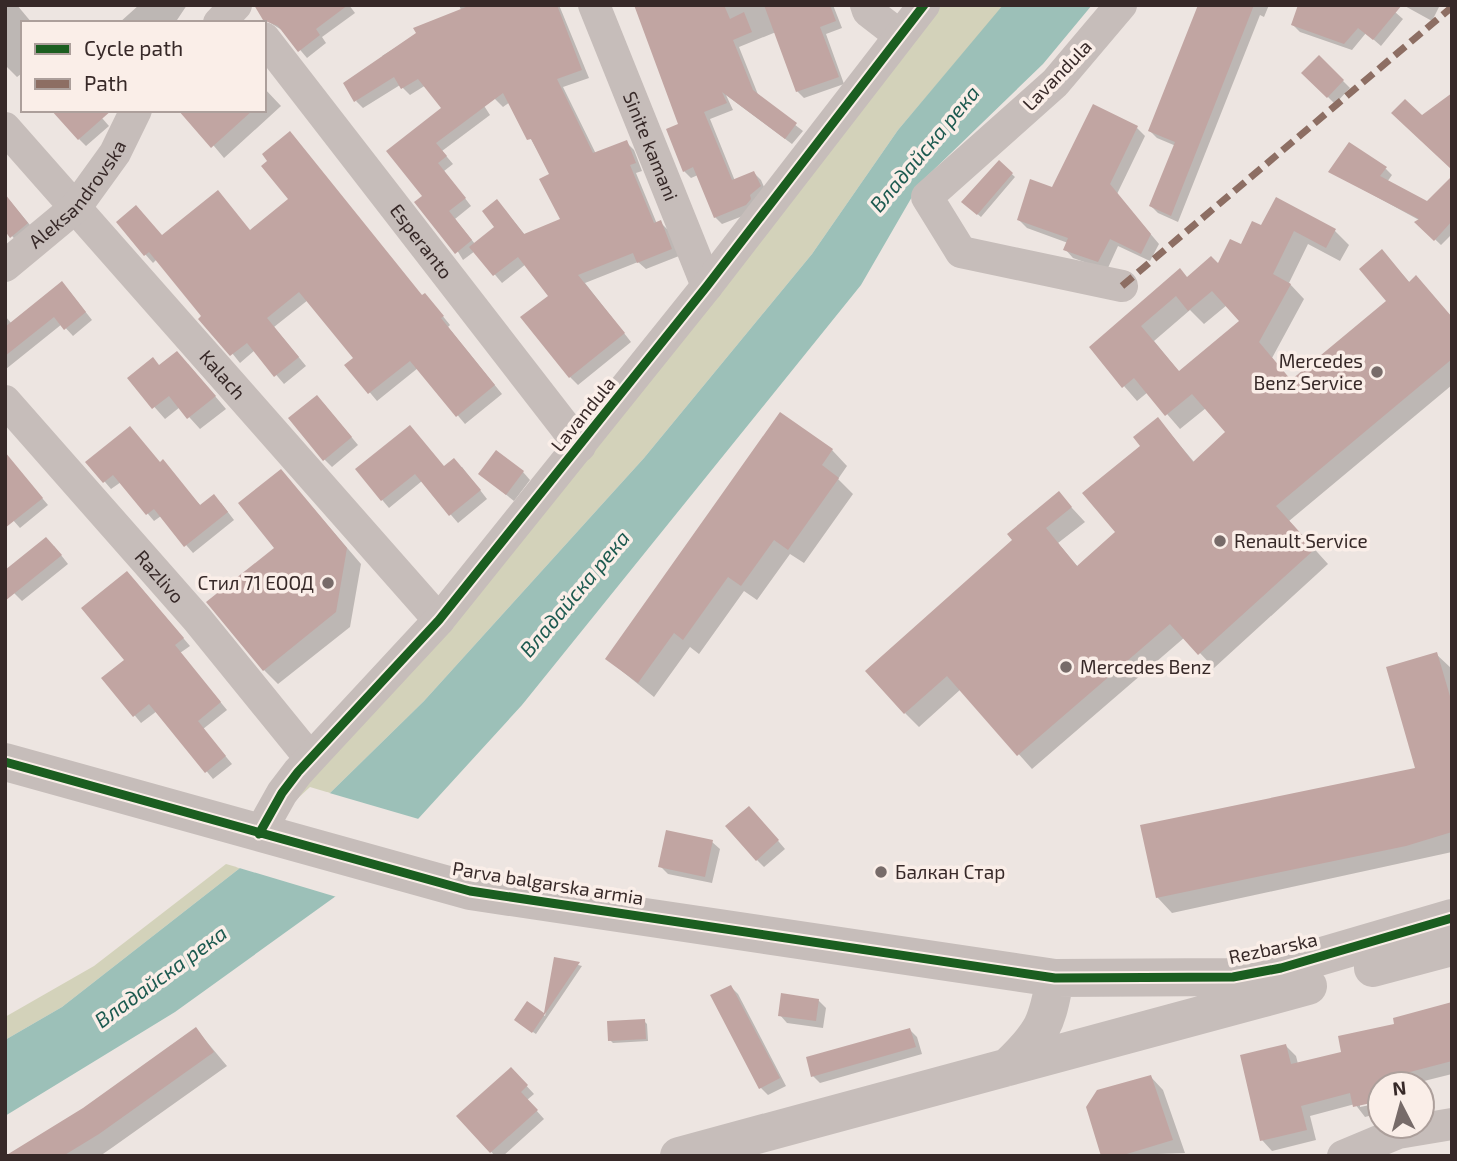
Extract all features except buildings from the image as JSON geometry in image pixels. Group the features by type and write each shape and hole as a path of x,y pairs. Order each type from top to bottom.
{"street":[{"path":"221,21 238,5 251,21"},
{"name":"Sinite kamani","path":"594,5 707,286"},
{"path":"866,5 868,11 899,35"},
{"name":"Lavandula","path":"259,834 282,793 310,758 439,620 707,286 924,5"},
{"name":"Lavandula","path":"1121,5 1055,83 927,197 961,253 1122,286"},
{"name":"Esperanto","path":"266,41 580,446"},
{"name":"Aleksandrovska","path":"5,266 76,207 114,153 135,112"},
{"name":"Kalach","path":"5,128 439,620"},
{"name":"Razlivo","path":"5,401 197,620 310,758"},
{"name":"Parva balgarska armia","path":"5,762 470,891 1055,978"},
{"name":"Rezbarska","path":"1055,978 1233,977 1281,968 1452,918"},
{"path":"679,1156 1452,947"},
{"path":"1008,1067 1035,1040 1048,1017 1055,978 1091,996 1131,1007 1218,1010"},
{"path":"1343,1156 1398,1133 1452,1124"}],"green space":[{"path":"924,5 1004,5 898,130 812,254 644,458 424,701 330,793 310,787 259,834"},
{"path":"226,864 240,868 62,1007 5,1040 5,1017 94,966"}],"water":[{"name":"Владайска река","path":"1003,5 1092,5 1043,64 920,183 861,285 522,705 418,819 336,896 175,1012 5,1116 5,1040 62,1007 240,868 330,793 424,701 644,458 812,254 898,130"}],"pier":[{"path":"326,792 422,820 340,898 236,867"}],"marked path":[{"path":"1122,286 1452,7"}],"cycle path":[{"path":"259,834 282,793 298,772 439,620 707,286 924,5"},
{"path":"5,762 470,891 1055,978 1233,977 1281,968 1452,918"}],"place":[{"name":"Mercedes Benz Service","path":"1377,372"},
{"name":"Renault Service","path":"1220,541"},
{"name":"Стил 71 ЕООД","path":"328,583"},
{"name":"Mercedes Benz","path":"1066,667"},
{"name":"Балкан Стар","path":"881,872"}]}
